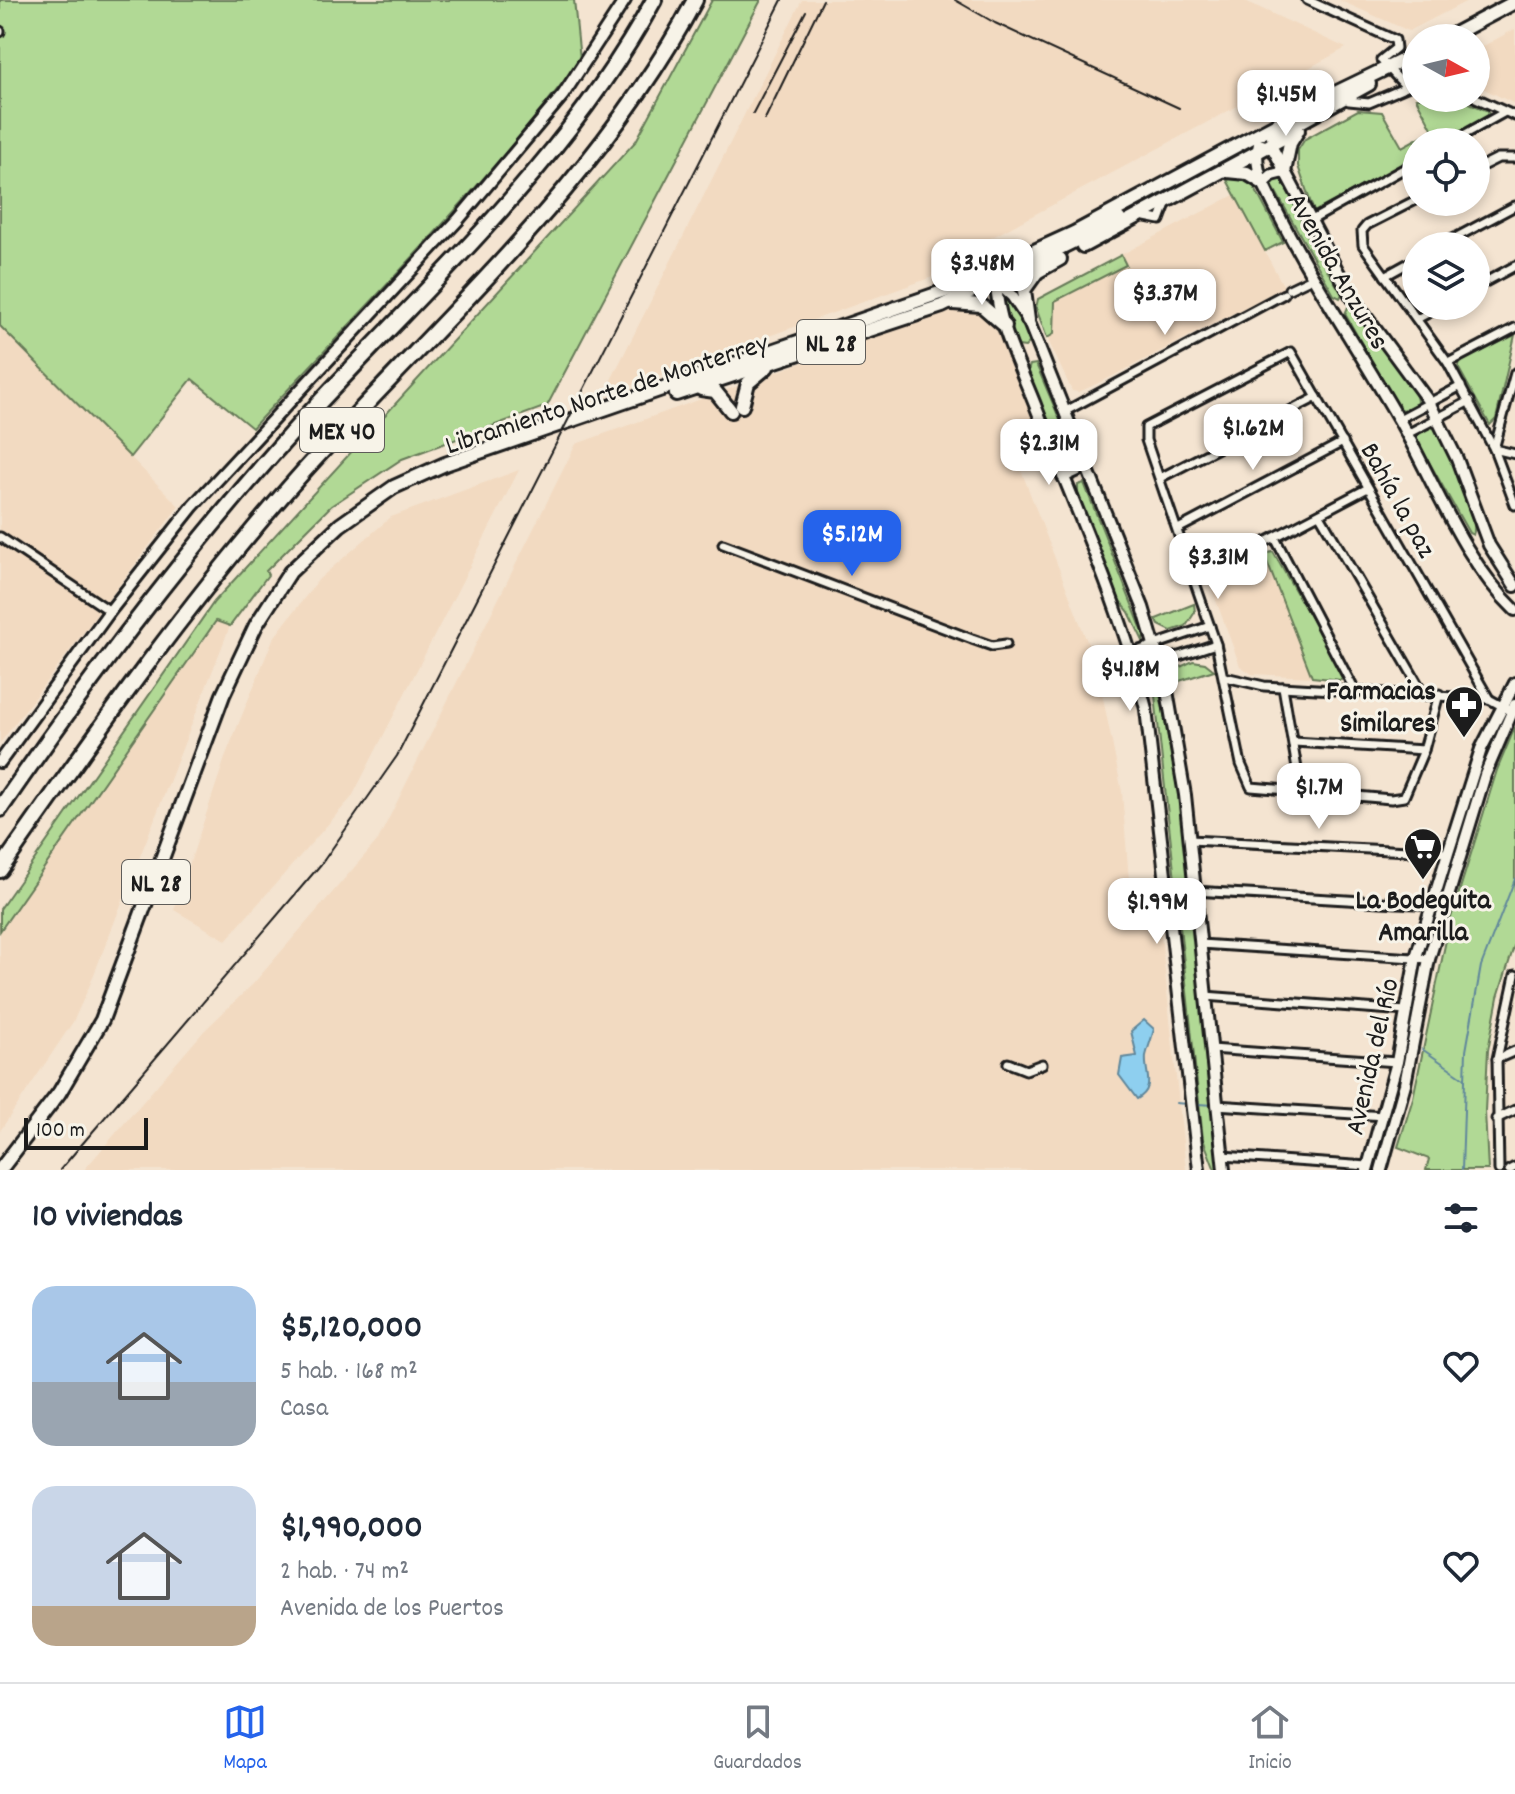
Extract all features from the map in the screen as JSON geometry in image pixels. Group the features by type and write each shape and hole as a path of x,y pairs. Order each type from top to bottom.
{"highway":[{"name":"MEX 40","path":"0,809 108,656 202,536 307,417 558,146 621,59 654,0"},
{"name":"MEX 40","path":"0,870 142,669 240,545 582,171 651,77 695,0"}],"main road":[{"path":"1474,24 1515,2"},
{"name":"Libramiento Norte de Monterrey","path":"0,1170 59,1093 102,1020 223,695 256,625 286,581 318,544 357,511 426,471 951,289 1079,237 1262,148 1402,62"},
{"name":"Libramiento Norte de Monterrey","path":"1079,237 1325,98 1387,71"},
{"path":"1035,273 1227,171 1262,148 1349,101 1387,71"},
{"path":"1262,148 1261,138 1320,105 1325,98"},
{"path":"1284,172 1290,143 1298,130"},
{"path":"1189,173 1244,146 1262,148"},
{"path":"1227,171 1247,173 1263,183"},
{"path":"896,307 920,304 981,283 996,282 1004,273 1079,237 1119,229"},
{"path":"1028,320 1024,290 1035,273 1079,237"},
{"name":"Libramiento Norte de Monterrey","path":"286,581 360,515 432,474 942,306 996,282"},
{"path":"942,306 961,302 981,305 1005,326"},
{"path":"686,391 715,391 736,409 748,383 772,363"}],"street":[{"path":"0,762 110,611 218,478 458,220 563,95 625,0"},
{"path":"1307,0 1395,40 1396,48 1381,60 1387,71 1402,84"},
{"path":"1349,101 1369,103 1402,87"},
{"path":"1490,105 1515,116"},
{"path":"1476,128 1505,112"},
{"name":"Avenida Anzures","path":"1262,148 1284,172 1351,296 1429,402 1485,535 1515,586"},
{"name":"Avenida Anzures","path":"1262,148 1263,183 1314,277 1399,419 1487,578 1515,610"},
{"path":"1490,162 1498,158 1515,158"},
{"path":"1309,222 1402,170"},
{"path":"1263,183 1272,175 1284,172"},
{"path":"1466,232 1515,206"},
{"path":"1402,207 1367,225 1362,231 1363,245 1402,299"},
{"path":"1490,279 1515,266"},
{"path":"1385,276 1402,267"},
{"path":"1064,412 1314,277"},
{"path":"996,282 1012,296 1028,320 1087,466 1160,662 1177,741 1224,1170"},
{"path":"996,282 1005,326 1131,653 1146,709 1199,1170"},
{"path":"1332,308 1351,296"},
{"path":"1418,320 1470,401 1494,449 1515,505"},
{"path":"1448,363 1515,328"},
{"name":"Bahía la paz","path":"1439,694 1424,750 1410,790 1404,797 1391,799 1259,790 1247,782 1216,644 1144,429 1291,352 1489,699"},
{"path":"1494,449 1512,397 1515,373"},
{"path":"1399,419 1461,386"},
{"path":"1160,478 1317,397"},
{"path":"1407,434 1470,401"},
{"path":"1178,529 1343,442"},
{"path":"1494,449 1515,454"},
{"path":"1063,477 1087,466"},
{"path":"1195,579 1368,488"},
{"path":"1320,515 1423,693"},
{"path":"1468,545 1485,535"},
{"path":"0,537 110,611"},
{"path":"1275,538 1355,691"},
{"path":"723,544 972,639 992,646 1006,644"},
{"path":"1131,653 1210,626"},
{"path":"1136,670 1216,644"},
{"path":"1225,677 1245,684 1489,699 1513,708"},
{"name":"Avenida del Río","path":"1368,1168 1397,1062 1416,957 1481,749 1515,683"},
{"path":"1283,687 1301,792"},
{"name":"Avenida del Río","path":"1381,1170 1394,1128 1429,959 1485,775 1513,708"},
{"path":"1294,742 1424,750"},
{"path":"1189,840 1448,853"},
{"path":"1194,891 1432,905"},
{"path":"1200,944 1429,959"},
{"path":"1499,1170 1497,1059 1515,975"},
{"path":"1205,996 1406,1011"},
{"path":"1211,1049 1397,1062"},
{"path":"1497,1059 1515,1051"},
{"path":"1008,1063 1026,1070 1042,1064"},
{"path":"1216,1105 1383,1120 1394,1128"},
{"path":"1496,1119 1515,1110"},
{"path":"1222,1156 1368,1168"},
{"path":"1509,1170 1515,1167"}],"shaded area":[{"path":"802,0 1243,0 1346,48 959,255 971,263 603,396"},
{"path":"1339,0 1469,0 1423,24 1402,24 1402,28"},
{"path":"1515,29 1515,104 1490,92 1490,42"},
{"path":"1234,195 1284,287 1109,378 1079,392 1072,391 1047,338 1035,304 1038,299"},
{"path":"957,307 977,307 992,318 1039,434 1016,457 1088,644 1103,698 1122,792 1129,880 1155,879 1186,1170 84,1170 204,1031 253,984 378,840 576,444"},
{"path":"0,326 179,506 0,743"},
{"path":"519,470 352,797 226,940 174,910 227,752 273,639 319,579 391,517"},
{"path":"1264,554 1312,677 1252,674 1240,666 1210,584"},
{"path":"217,621 230,626 89,987 73,1022 0,1131 0,932"}],"green space":[{"path":"0,0 574,0 580,60 462,202 252,428 192,379 130,457 0,326"},
{"path":"712,0 761,0 547,406 402,459 331,506 266,571 268,575 230,626 216,621 0,931 0,909 214,602 636,141"},
{"path":"1358,110 1382,112 1402,147 1402,165 1314,212 1298,166 1298,150 1305,139"},
{"path":"1423,112 1488,112 1489,117 1469,128 1432,128"},
{"path":"1236,177 1253,185 1283,242 1265,251 1227,180"},
{"path":"1283,177 1310,242 1342,294 1340,298 1334,295 1272,185 1272,179"},
{"path":"1121,255 1126,265 1055,301 1054,334 1047,338 1036,308 1038,299"},
{"path":"1006,297 1013,301 1030,342 1025,347 1018,346 1001,304"},
{"path":"1348,307 1354,307 1391,354 1409,382 1417,403 1404,410 1398,408 1345,314"},
{"path":"1515,335 1496,419 1490,425 1458,367 1463,360"},
{"path":"1036,364 1076,457 1077,463 1073,467 1065,463 1028,371 1030,365"},
{"path":"1430,425 1436,429 1467,499 1474,526 1473,535 1469,533 1415,437"},
{"path":"1084,483 1144,635 1143,641 1120,601 1078,494 1078,485"},
{"path":"1273,552 1343,674 1341,680 1312,677 1264,554"},
{"path":"1194,604 1195,612 1186,626 1171,631 1159,625 1156,619"},
{"path":"1193,661 1205,663 1214,670 1173,683 1176,669"},
{"path":"1153,677 1160,693 1182,814 1219,1170 1215,1170 1203,1139"},
{"path":"1500,722 1427,950 1425,950 1487,747"},
{"path":"1515,727 1515,943 1498,997 1488,1050 1485,1111 1488,1170 1426,1170 1429,1159 1398,1147 1413,1098 1450,921 1497,770"}],"water":[{"path":"1144,1020 1154,1029 1146,1056 1147,1090 1137,1099 1119,1075 1122,1058 1137,1056 1131,1031"}],"waterway":[{"path":"1462,1170 1466,1051 1481,966 1515,879"},
{"path":"1422,1049 1464,1078"},
{"path":"1176,1103 1187,1104"},
{"path":"1197,1104 1215,1105"}],"railway":[{"path":"60,1170 322,863 397,756 782,0"},
{"path":"765,119 823,0"},
{"path":"955,0 995,23 1179,108"},
{"path":"753,113 806,11"}],"place":[{"name":"Farmacias Similares","path":"1464,739"},
{"name":"La Bodeguita Amarilla","path":"1423,881"}]}
